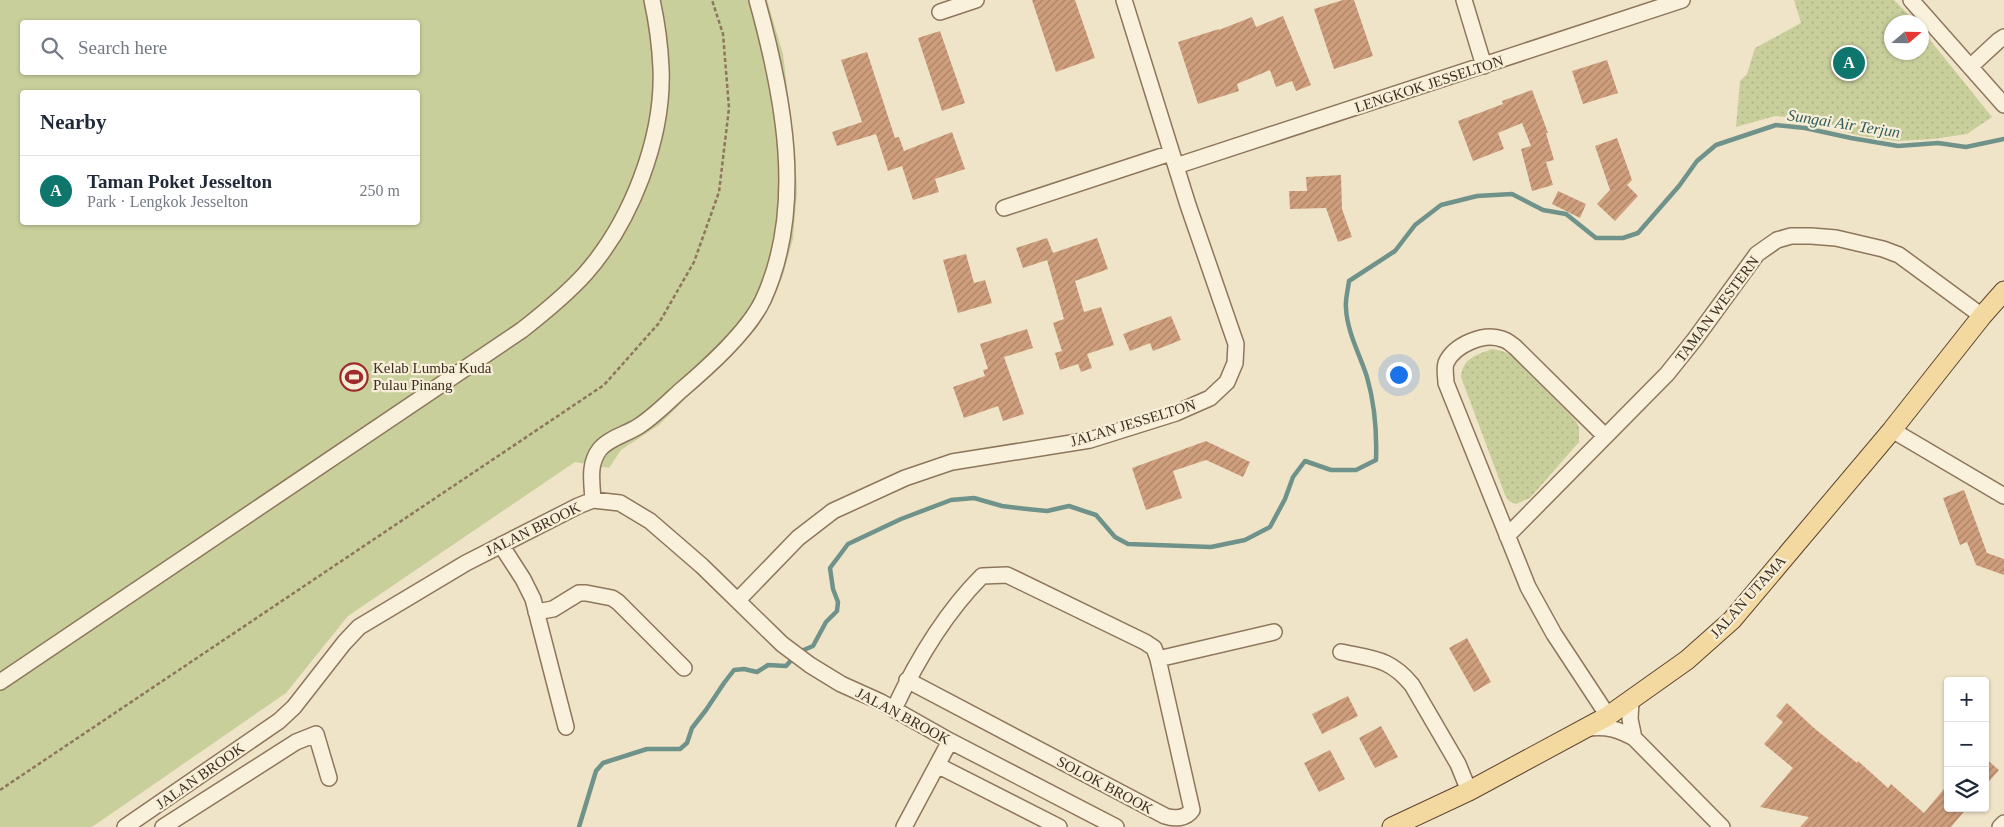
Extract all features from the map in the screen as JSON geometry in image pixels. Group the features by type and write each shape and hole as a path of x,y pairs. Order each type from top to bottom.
{"main road":[{"name":"JALAN UTAMA","path":"1392,827 1469,791 1608,716 1687,660 1732,620 1892,430 2004,291"}],"street":[{"path":"0,682 522,330 556,303 585,274 618,228 634,196 647,163 657,118 661,70 659,32 652,0"},
{"path":"593,500 591,465 601,448 650,418 723,353 753,317 762,302 771,280 784,220 787,184 786,147 773,56 757,0"},
{"path":"940,12 976,0"},
{"name":"JALAN JESSELTON","path":"738,600 798,538 834,510 896,482 952,462 1090,440 1176,413 1210,398 1227,382 1235,364 1236,344 1174,160 1124,0"},
{"path":"1464,0 1484,66"},
{"name":"LENGKOK JESSELTON","path":"1004,208 1174,160 1484,66 1682,0"},
{"path":"1913,1 2004,105"},
{"path":"1970,67 2004,37"},
{"name":"TAMAN WESTERN","path":"1507,536 1667,374 1695,340 1757,254 1777,240 1791,236 1811,236 1844,240 1891,252 1925,272 1982,316"},
{"path":"1605,436 1515,347 1504,339 1492,336 1468,343 1453,352 1445,365 1446,382 1528,587 1550,626 1608,716"},
{"path":"1892,430 2004,496"},
{"name":"JALAN BROOK","path":"125,827 279,721 294,707 344,643 359,627 441,577 593,500 620,503 650,522 738,600 782,644 810,665 841,684 894,709 950,741 1116,827"},
{"path":"501,545 523,579 533,599 566,727"},
{"name":"SOLOK BROOK","path":"894,709 907,680 953,608 982,576 1007,575 1154,648 1193,806 1190,814 1178,818 1164,816 907,680"},
{"path":"536,612 553,609 579,593 612,598 684,668"},
{"path":"1158,659 1274,632"},
{"path":"1341,652 1388,663 1404,675 1412,685 1458,764 1469,791"},
{"path":"1631,701 1630,719 1634,738"},
{"path":"1586,728 1603,726 1616,729 1634,738 1722,827"},
{"path":"163,827 296,742 316,734 330,778"},
{"path":"904,827 950,741"},
{"path":"937,765 1059,827"},
{"path":"2000,827 2004,823"}],"path":[{"path":"0,790 595,390 610,378 659,323 694,262 719,192 729,108 723,34 712,0"}],"green space":[{"name":"Kelab Lumba Kuda Pulau Pinang","path":"0,0 767,0 783,54 795,151 797,192 793,239 783,275 772,303 756,329 659,425 621,450 609,468 575,462 348,616 286,693 92,827 0,827"},
{"path":"1794,0 1894,0 1909,15 1884,15 1884,60 1929,60 1929,39 1992,117 1967,134 1933,139 1898,141 1861,136 1796,118 1775,116 1736,127 1740,81 1747,74 1755,48 1801,23"},
{"path":"1492,349 1512,355 1575,420 1579,427 1579,442 1530,498 1516,504 1509,501 1505,495 1461,377 1467,361 1476,355"}],"building":[{"path":"1032,0 1075,0 1095,58 1056,72"},
{"path":"1343,0 1354,0 1373,56 1334,69 1314,9"},
{"path":"1283,16 1311,85 1296,91 1292,81 1276,87 1270,70 1237,84 1239,91 1198,104 1178,42 1219,30 1252,17 1256,27"},
{"path":"940,31 965,103 942,111 918,38"},
{"path":"867,52 895,138 899,137 904,151 952,132 965,169 935,179 939,192 913,200 902,166 888,171 876,134 837,146 832,132 862,122 841,60"},
{"path":"1607,60 1618,93 1583,104 1572,71"},
{"path":"1532,90 1548,133 1546,133 1554,160 1546,162 1553,185 1532,191 1521,149 1531,146 1522,123 1498,133 1504,149 1473,161 1458,121 1503,104 1502,101"},
{"path":"1617,138 1632,180 1627,185 1638,196 1615,221 1597,204 1610,190 1595,146"},
{"path":"1341,175 1342,209 1352,237 1338,242 1326,208 1290,209 1289,191 1307,191 1306,177"},
{"path":"1558,191 1586,204 1580,218 1552,204"},
{"path":"1047,238 1053,253 1097,238 1108,269 1075,281 1084,312 1101,307 1114,345 1087,354 1092,368 1081,372 1078,364 1060,370 1055,353 1062,351 1053,323 1064,319 1047,260 1023,268 1016,248"},
{"path":"966,254 974,283 985,280 992,303 958,313 943,260"},
{"path":"1171,316 1181,340 1153,351 1150,343 1130,351 1123,334"},
{"path":"1027,329 1033,348 1004,357 1024,414 1003,421 998,406 964,418 953,387 985,376 983,370 988,369 980,344"},
{"path":"1206,441 1250,462 1243,477 1206,460 1173,471 1182,498 1146,510 1132,468"},
{"path":"1964,490 1987,553 2004,559 2004,575 1976,565 1967,542 1960,545 1943,498"},
{"path":"1467,638 1491,682 1474,692 1449,648"},
{"path":"1348,696 1358,716 1322,734 1312,714"},
{"path":"1787,703 1814,728 1857,763 1858,761 1888,788 1891,784 1924,813 1944,789 1944,812 1964,812 1951,827 1800,827 1809,817 1760,807 1793,768 1764,744 1783,722 1776,716"},
{"path":"1381,726 1398,757 1375,768 1359,738"},
{"path":"1330,750 1345,779 1319,792 1304,763"},
{"path":"1989,761 1999,770 1989,781"}],"waterway":[{"name":"Sungai Air Terjun","path":"799,652 813,646 826,622 837,611 838,602 833,589 830,568 848,544 901,519 951,500 974,498 1002,506 1047,511 1069,506 1096,515 1115,537 1128,544 1211,547 1245,540 1270,527 1285,499 1293,477 1305,461 1331,470 1356,470 1376,460 1376,429 1372,398 1347,317 1346,302 1349,281 1395,251 1415,225 1441,205 1477,196 1512,194 1543,210 1566,214 1596,238 1623,238 1638,233 1679,186 1697,161 1716,145 1776,125 1805,128 1898,146 1938,143 1966,147 2004,139"},
{"name":"Sungai Air Terjun","path":"579,827 596,771 603,763 647,749 680,749 687,743 692,728 734,670 744,669 757,672 768,665 786,666 794,657"}],"place":[{"name":"Taman Poket Jesselton","path":"1849,63"},
{"name":"Kelab Lumba Kuda Pulau Pinang","path":"354,377"}]}
